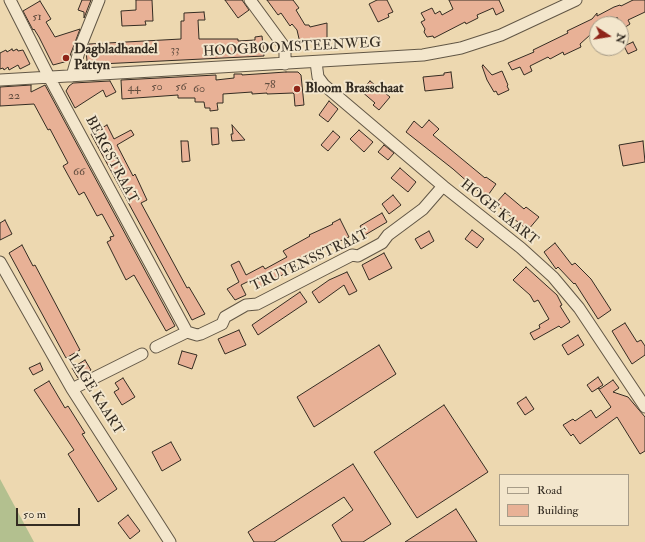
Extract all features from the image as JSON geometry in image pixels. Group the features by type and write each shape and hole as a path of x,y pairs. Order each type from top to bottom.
{"street":[{"name":"BERGSTRAAT","path":"10,0 49,77 187,332"},
{"path":"72,76 81,45 99,0"},
{"path":"250,0 283,45 285,52 285,64"},
{"name":"HOOGBOOMSTEENWEG","path":"0,80 423,55 461,48 501,35 576,0"},
{"name":"HOGE KAART","path":"316,62 318,77 324,85 443,186 521,248 552,277 579,308 645,408"},
{"name":"TRUYENSSTRAAT","path":"156,347 187,332 197,335 201,334 222,324 225,317 246,305 257,304 352,254 358,256 382,243 388,235 423,209 443,186"},
{"name":"LAGE KAART","path":"0,262 72,389 170,542"},
{"path":"72,389 142,354"}],"green space":[{"path":"0,479 34,542 0,542"}],"building":[{"path":"82,0 91,0 84,18 84,12 78,10"},
{"path":"136,0 152,0 153,21 145,21 146,25 122,26 121,11 136,10"},
{"path":"225,0 242,0 249,10 238,18"},
{"path":"267,0 293,0 299,8 296,10 305,25 309,25 310,27 327,23 327,40 316,42 315,39 300,43 297,30 292,24 290,26 281,13 278,15"},
{"path":"377,0 387,0 393,12 388,14 389,17 378,22 369,4"},
{"path":"449,0 499,0 504,11 496,15 493,8 477,15 478,18 466,24 465,22 434,38 433,36 427,37 421,22 425,20 421,13 432,8 435,14 440,11 442,15 453,9"},
{"path":"633,0 645,0 645,12 629,20 629,16 597,16 614,7 621,6"},
{"path":"40,1 51,19 46,22 55,37 80,29 68,61 53,65 39,37 34,29 33,30 23,11"},
{"path":"204,12 205,20 198,20 199,39 238,39 238,41 255,40 255,37 262,36 264,56 100,64 90,64 87,61 86,51 89,44 181,39 181,21 184,21 184,13"},
{"path":"589,20 589,36 580,44 581,47 564,55 563,52 550,59 548,57 530,66 532,71 524,75 520,67 512,70 508,63 534,52 533,50 568,33 567,31"},
{"path":"633,42 637,50 629,54 629,44"},
{"path":"12,49 13,51 17,49 18,51 23,50 30,64 20,69 18,65 9,70 8,67 4,70 3,68 0,69 0,53 6,50 7,52"},
{"path":"483,65 492,75 502,71 509,90 498,95 496,91 494,92 487,80 482,66"},
{"path":"298,72 301,75 304,105 295,106 293,93 252,94 252,92 223,94 223,103 217,103 218,110 210,111 210,108 205,108 204,102 195,102 195,98 178,98 178,95 122,99 121,80 216,75 216,80 234,78 234,74 242,75"},
{"path":"451,72 453,88 425,91 423,77 444,75 444,73"},
{"path":"110,81 116,92 106,97 103,90 75,108 66,91 73,83"},
{"path":"370,81 390,97 379,110 373,105 375,103 361,91"},
{"path":"31,85 31,92 45,85 175,326 166,331 134,275 126,280 107,242 111,240 110,237 114,236 102,214 97,216 84,192 79,195 63,166 68,163 50,129 48,130 34,104 0,106 0,87"},
{"path":"329,101 338,109 328,122 319,115"},
{"path":"429,120 439,129 433,135 485,178 486,177 496,184 486,198 453,169 406,132 414,121 422,128"},
{"path":"107,125 114,139 131,130 134,135 117,145 133,176 135,174 147,200 141,203 187,288 189,287 205,314 192,320 91,134"},
{"path":"232,125 245,140 232,141"},
{"path":"211,128 218,128 219,144 212,145"},
{"path":"359,130 373,142 364,152 350,139"},
{"path":"333,131 340,137 328,151 321,145"},
{"path":"181,141 188,141 190,161 182,162"},
{"path":"643,141 645,162 623,166 619,145"},
{"path":"384,145 394,153 388,160 378,152"},
{"path":"400,168 416,182 408,192 391,178"},
{"path":"505,193 524,209 526,207 539,217 528,230 495,204"},
{"path":"393,195 401,205 389,214 382,204"},
{"path":"382,213 387,222 365,235 360,226"},
{"path":"340,219 349,237 308,255 284,269 286,273 258,288 253,279 241,285 246,295 235,300 227,289 239,282 231,265 239,261 246,275 263,266 265,269 287,257 283,251 310,236 309,235 333,224 332,223"},
{"path":"5,220 12,234 0,240 0,223"},
{"path":"472,230 484,239 477,248 465,239"},
{"path":"429,231 434,241 421,249 415,239"},
{"path":"555,243 572,265 575,263 591,279 611,310 598,319 575,283 574,284 558,267 556,269 544,252"},
{"path":"22,245 33,266 35,265 80,350 66,358 9,253"},
{"path":"384,253 392,268 369,280 362,265"},
{"path":"526,267 557,295 562,305 560,306 570,322 561,328 559,326 534,340 530,333 540,328 539,325 549,319 538,300 534,302 530,295 513,280"},
{"path":"347,272 357,291 349,295 344,285 319,303 312,292 329,280"},
{"path":"300,292 307,302 258,335 252,325"},
{"path":"625,323 637,342 641,340 645,346 645,355 632,364 612,331"},
{"path":"239,330 246,345 225,354 218,339"},
{"path":"578,335 584,345 568,355 562,345"},
{"path":"379,345 396,374 314,427 297,397"},
{"path":"182,351 197,355 192,369 178,364"},
{"path":"85,360 91,370 78,378 72,368"},
{"path":"40,363 43,370 33,375 29,368"},
{"path":"598,377 603,385 592,392 587,385"},
{"path":"123,378 135,397 122,405 114,392 119,389 115,383"},
{"path":"613,380 619,388 613,392 628,397 645,417 645,451 640,454 617,417 580,444 573,434 571,436 563,425 573,419 575,421 591,410 596,418 610,408 611,407 598,388 600,389"},
{"path":"49,381 65,408 68,406 85,433 82,434 117,489 98,502 68,454 74,450 34,390"},
{"path":"526,397 534,409 525,415 517,403"},
{"path":"444,405 488,472 417,518 374,452"},
{"path":"171,442 181,460 162,471 152,452"},
{"path":"353,464 391,524 363,542 342,542 332,525 353,510 344,497 274,542 254,542 248,532"},
{"path":"456,509 477,542 405,542"},
{"path":"128,515 140,531 130,539 118,523"}],"place":[{"name":"Dagbladhandel Pattyn","path":"66,58"},
{"name":"Bloom Brasschaat","path":"297,89"}]}
